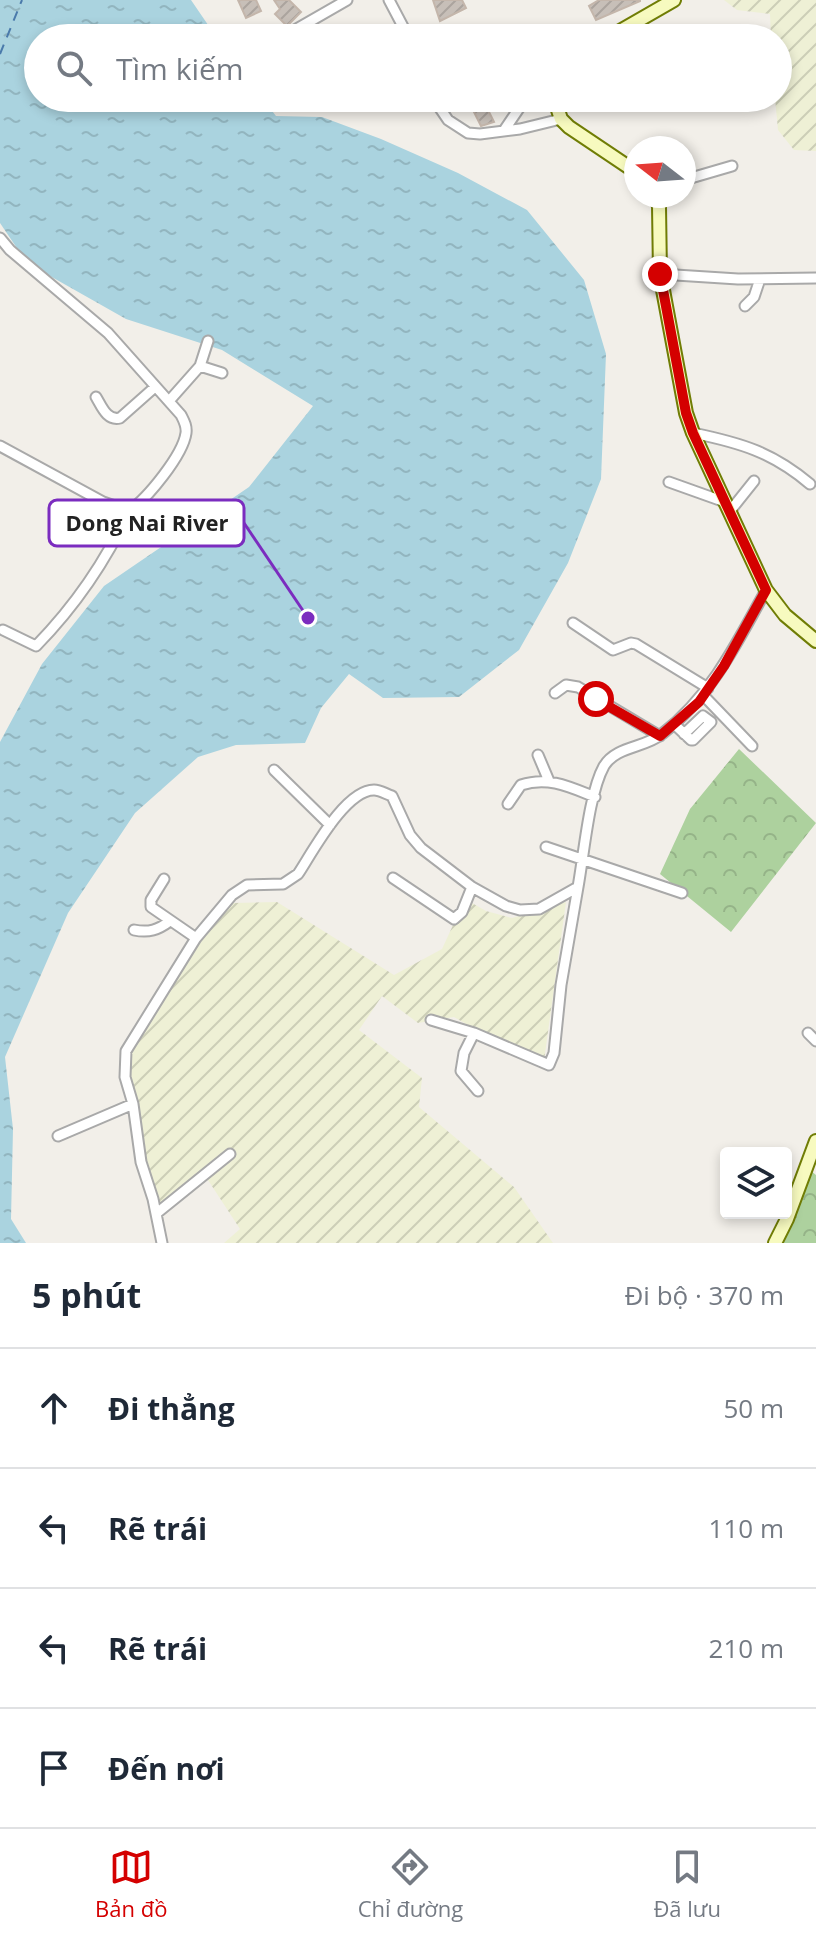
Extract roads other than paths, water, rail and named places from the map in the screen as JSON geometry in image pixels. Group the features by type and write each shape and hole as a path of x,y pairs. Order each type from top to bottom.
{"street":[{"path":"305,24 347,0"},
{"path":"389,0 402,24"},
{"path":"632,24 674,0"},
{"path":"441,112 468,133 480,134 561,119"},
{"path":"505,129 517,112"},
{"path":"559,112 569,127 624,164"},
{"path":"696,176 732,166"},
{"path":"659,208 660,274 686,413 693,433 766,590 785,615 816,641"},
{"path":"0,238 22,261 108,333 169,401 185,423 186,436 176,457 154,486 129,511 110,552 65,616 36,646 3,630"},
{"path":"660,274 760,279 816,278"},
{"path":"745,306 754,297 760,279"},
{"path":"169,401 200,366 208,341"},
{"path":"200,366 222,373"},
{"path":"96,397 114,420 155,387"},
{"path":"693,433 759,449 810,484"},
{"path":"0,446 103,502 129,511"},
{"path":"728,507 754,481"},
{"path":"669,482 728,507"},
{"path":"431,1020 474,1033 549,1065 578,887 603,769 612,756 660,736 706,692 766,590"},
{"path":"573,623 613,650 636,644 706,692 752,746"},
{"path":"555,693 566,685 578,687 660,736"},
{"path":"674,724 684,734"},
{"path":"538,755 549,781"},
{"path":"274,770 330,825"},
{"path":"508,804 521,785 549,781 595,797"},
{"path":"162,1243 157,1213 141,1162 133,1104 125,1077 126,1051 196,938 238,890 256,883 283,884 291,880 330,825 353,799 368,791 392,796 415,843 472,887 506,906 528,911 557,900 578,887"},
{"path":"546,847 682,893"},
{"path":"393,878 454,919 462,912 472,887"},
{"path":"164,879 151,900 151,907 196,938"},
{"path":"134,930 154,930 170,921"},
{"path":"474,1033 464,1053 461,1071 478,1091"},
{"path":"808,1033 816,1041"},
{"path":"58,1136 133,1104"},
{"path":"775,1243 815,1150"},
{"path":"157,1213 230,1154"}],"water":[{"path":"0,0 191,0 207,24 24,24 24,112 273,112 276,116 322,117 381,139 458,173 527,210 584,280 606,354 601,479 568,563 519,650 459,697 383,698 349,674 321,708 305,743 236,745 198,757 135,813 68,913 5,1057 13,1129 11,1219 26,1243 0,1243 0,742 42,664 104,586 249,487 313,406 222,350 126,319 27,263 0,223"}],"place":[{"name":"Dong Nai River","path":"308,618"}]}
